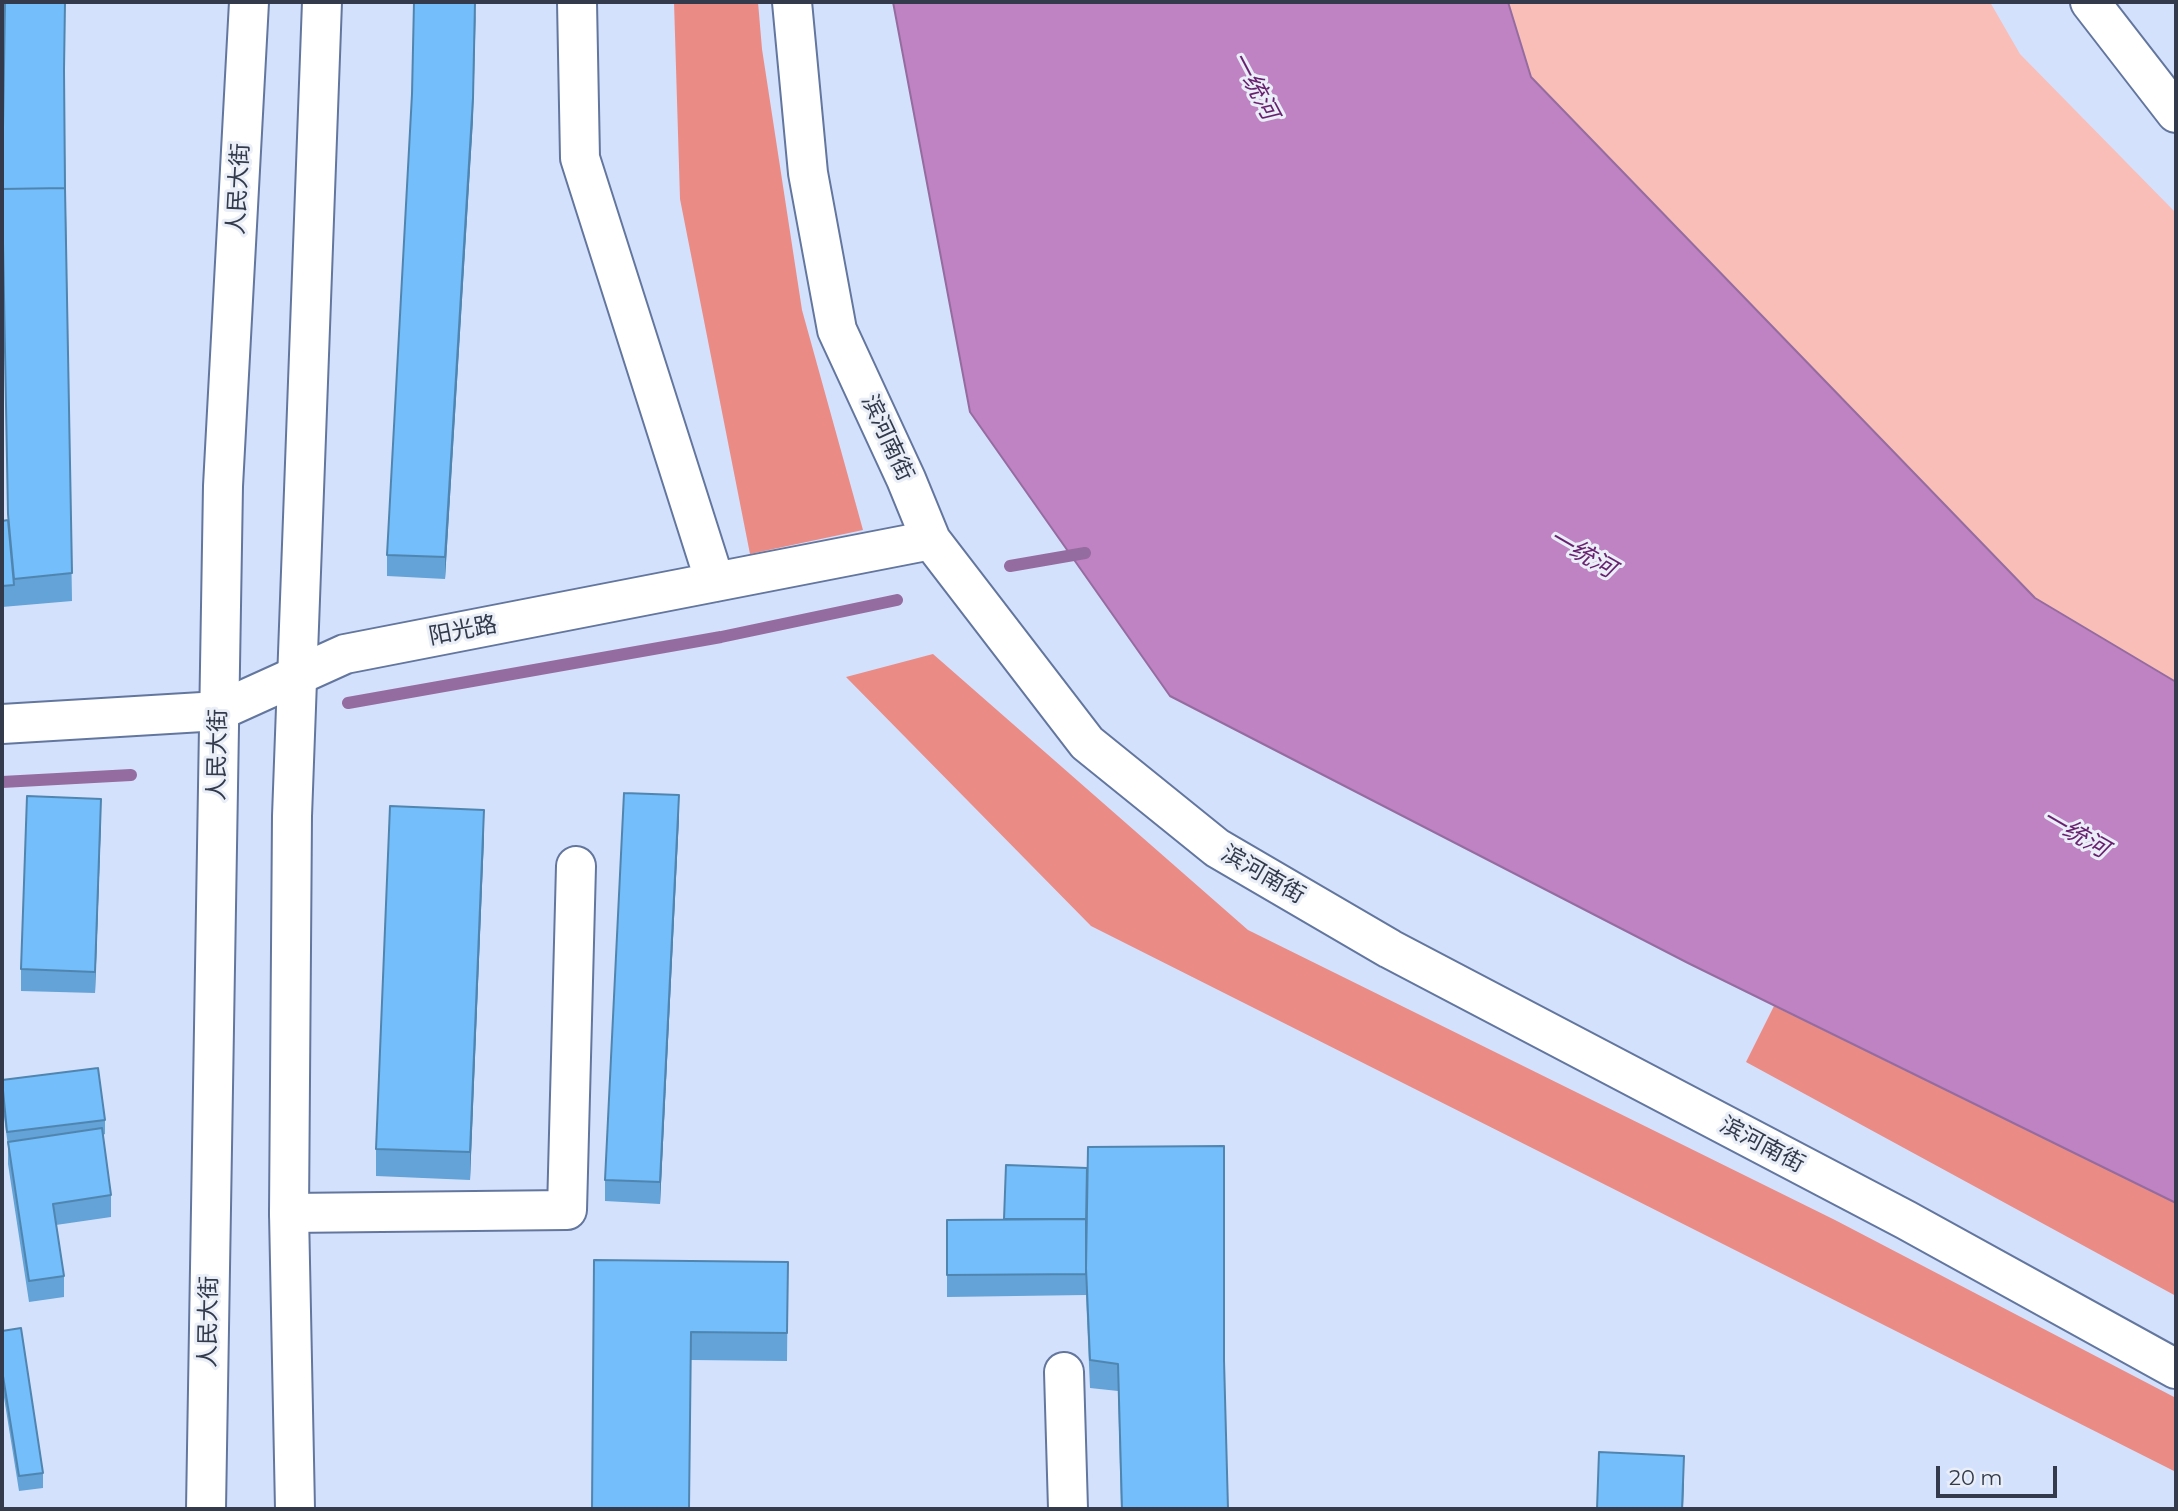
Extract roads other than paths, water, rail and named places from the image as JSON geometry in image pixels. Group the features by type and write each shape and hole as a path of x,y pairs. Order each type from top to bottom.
{"street":[{"name":"人民大街","path":"206,1509 223,486 248,2"},
{"path":"295,1509 289,1213 292,816 322,2"},
{"path":"578,2 580,158 715,582"},
{"name":"滨河南街","path":"792,2 808,173 837,330 906,479 931,540 1087,743 1216,848 1390,949 1906,1220 2176,1370"},
{"path":"2090,2 2176,113"},
{"name":"阳光路","path":"2,724 219,710 345,654 931,540"},
{"path":"289,1213 567,1210 576,866"},
{"path":"1064,1372 1068,1509"}],"water":[{"name":"一统河","path":"893,2 1508,2 1531,77 2035,598 2176,682 2176,1203 1688,963 1170,696 970,412"}],"waterway":[{"path":"1010,566 1085,553"},
{"path":"348,703 721,637 897,600"},
{"path":"2,782 131,775"}]}
